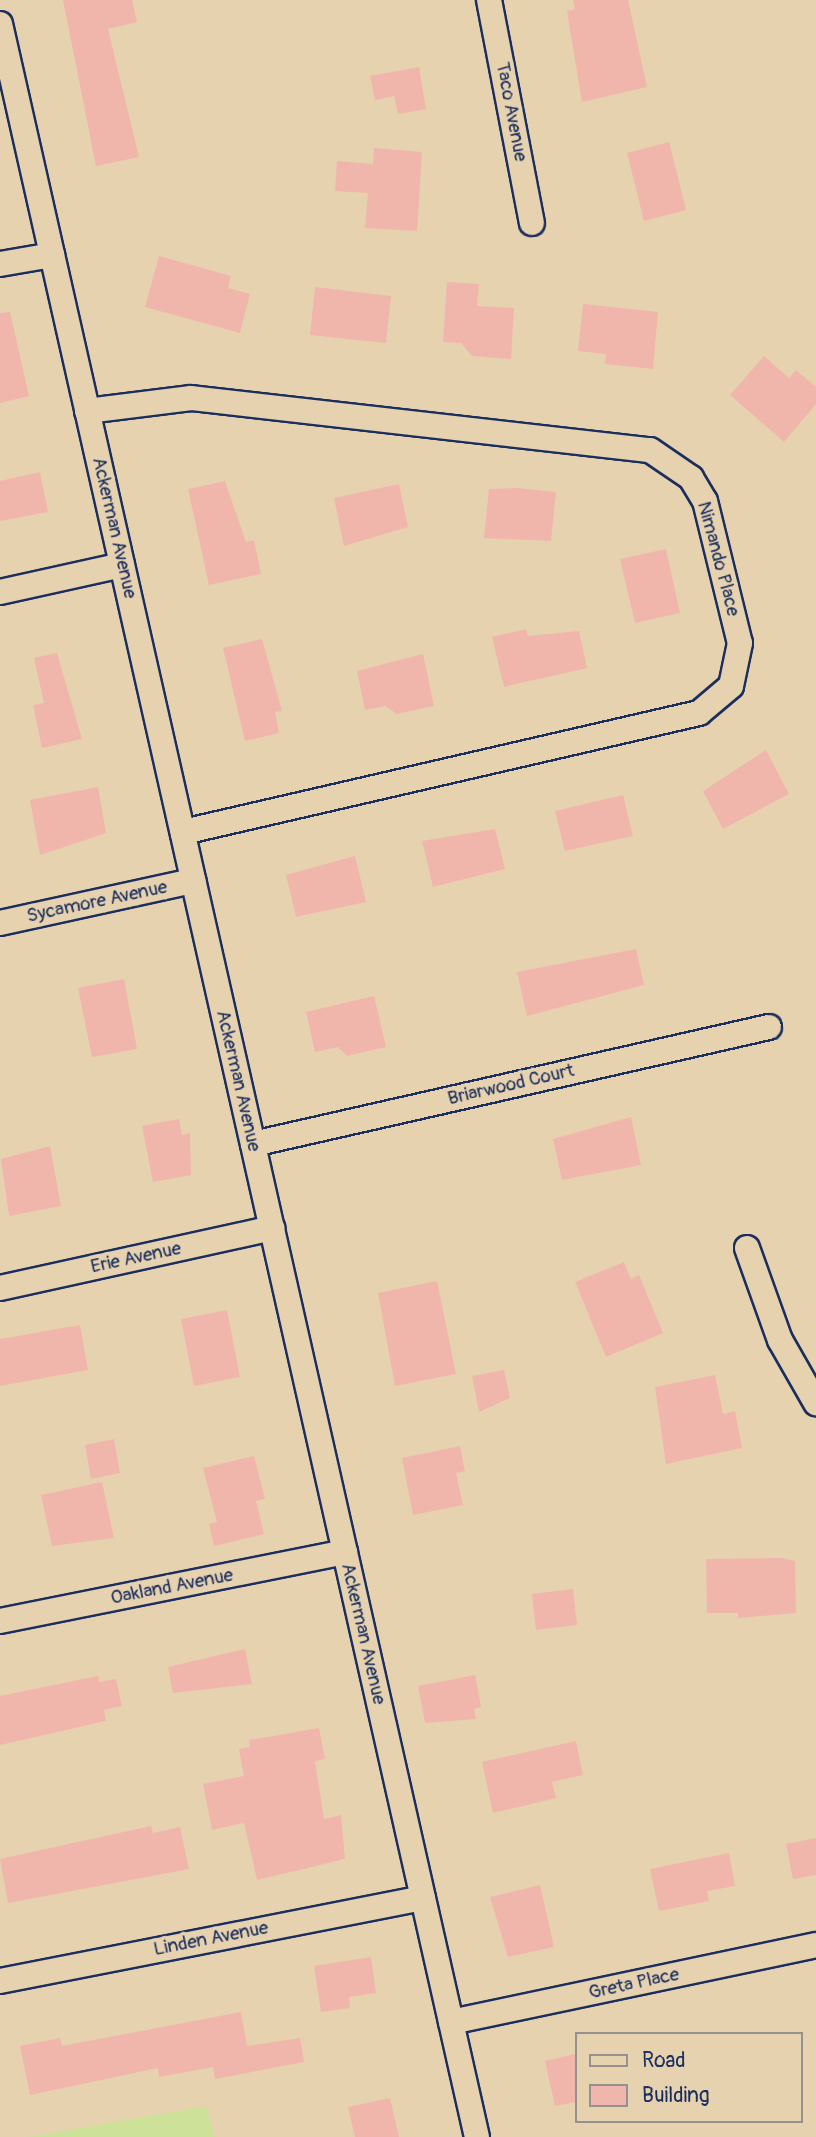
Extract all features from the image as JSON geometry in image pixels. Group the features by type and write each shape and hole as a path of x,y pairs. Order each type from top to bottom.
{"street":[{"name":"Taco Avenue","path":"489,0 533,223"},
{"name":"Ackerman Avenue","path":"0,24 7,89 52,255 477,2137"},
{"path":"0,264 52,255"},
{"name":"Nimando Place","path":"87,411 191,398 650,450 673,461 705,501 740,643 731,686 699,713 183,832"},
{"path":"0,592 122,565"},
{"name":"Sycamore Avenue","path":"0,923 193,881"},
{"name":"Briarwood Court","path":"253,1144 769,1027"},
{"name":"Erie Avenue","path":"0,1288 272,1228"},
{"path":"747,1248 780,1340 816,1403"},
{"name":"Oakland Avenue","path":"0,1621 345,1552"},
{"name":"Linden Avenue","path":"0,1981 423,1898"},
{"name":"Greta Place","path":"451,2022 816,1945"}],"green space":[{"path":"206,2106 215,2137 28,2137"}],"building":[{"path":"63,0 132,0 137,22 108,29 139,157 96,166"},
{"path":"573,0 628,0 647,87 582,102 567,11 575,9"},
{"path":"419,67 426,109 398,114 394,96 375,100 370,76"},
{"path":"669,142 686,210 644,221 627,153"},
{"path":"374,148 422,152 417,231 365,228 368,193 335,191 337,161 373,164"},
{"path":"159,256 231,276 228,288 250,294 240,333 145,307"},
{"path":"447,282 479,284 477,306 514,308 511,359 472,356 461,343 443,342"},
{"path":"315,287 391,296 386,343 310,335"},
{"path":"583,304 658,312 653,369 605,364 606,354 578,351"},
{"path":"10,312 29,396 0,403 0,313"},
{"path":"764,356 789,378 796,370 816,387 816,404 784,442 730,395"},
{"path":"40,472 48,512 0,521 0,481"},
{"path":"225,481 246,542 254,540 261,574 209,585 188,489"},
{"path":"399,484 408,527 344,546 334,498"},
{"path":"518,488 556,492 551,541 484,538 489,489"},
{"path":"666,549 680,613 635,623 620,559"},
{"path":"526,629 528,636 579,631 587,668 504,687 492,637"},
{"path":"262,639 282,711 275,712 279,733 245,741 223,648"},
{"path":"57,653 82,739 42,748 33,705 44,703 34,658"},
{"path":"423,654 434,706 397,714 385,706 365,710 357,671"},
{"path":"766,750 789,794 723,829 703,791"},
{"path":"98,787 106,833 40,855 30,800"},
{"path":"623,795 633,836 565,851 555,811"},
{"path":"495,829 505,869 433,887 422,841"},
{"path":"355,856 366,902 296,917 286,875"},
{"path":"636,949 644,985 527,1016 517,972"},
{"path":"124,979 137,1049 92,1057 78,988"},
{"path":"374,996 386,1047 347,1056 338,1047 315,1052 306,1012"},
{"path":"631,1117 641,1165 562,1180 553,1139"},
{"path":"179,1119 182,1135 190,1133 191,1175 153,1182 142,1126"},
{"path":"50,1146 61,1206 9,1216 1,1159"},
{"path":"624,1262 631,1279 639,1275 663,1333 606,1357 575,1282"},
{"path":"437,1281 456,1374 395,1386 378,1293"},
{"path":"227,1310 240,1377 194,1386 181,1319"},
{"path":"80,1325 88,1370 0,1386 0,1339"},
{"path":"504,1370 510,1398 479,1412 472,1376"},
{"path":"715,1375 723,1414 735,1411 742,1448 666,1464 655,1387"},
{"path":"114,1439 120,1473 91,1479 85,1445"},
{"path":"460,1446 465,1471 456,1473 463,1505 413,1515 402,1458"},
{"path":"254,1456 265,1499 256,1501 264,1534 214,1546 209,1524 217,1522 203,1468"},
{"path":"102,1482 114,1538 52,1546 41,1495"},
{"path":"782,1558 795,1561 796,1613 738,1618 738,1613 707,1613 706,1559"},
{"path":"573,1589 577,1625 536,1630 532,1594"},
{"path":"245,1649 252,1684 173,1693 168,1667"},
{"path":"475,1675 481,1707 474,1709 476,1719 425,1723 418,1686"},
{"path":"98,1676 99,1682 116,1679 122,1706 104,1710 106,1721 0,1745 0,1696"},
{"path":"319,1728 325,1759 315,1761 324,1819 341,1815 345,1859 257,1880 244,1823 212,1830 203,1784 244,1776 239,1749 250,1747 249,1740"},
{"path":"576,1741 583,1775 552,1782 556,1798 493,1813 482,1762"},
{"path":"151,1826 153,1833 180,1827 189,1869 8,1903 0,1859"},
{"path":"816,1838 816,1875 793,1879 786,1844"},
{"path":"729,1853 735,1886 707,1891 709,1901 659,1911 650,1869"},
{"path":"540,1885 554,1947 508,1957 490,1897"},
{"path":"371,1957 376,1993 349,1997 350,2008 321,2012 314,1966"},
{"path":"241,2012 247,2046 300,2038 304,2062 215,2079 213,2067 159,2077 158,2068 30,2095 20,2046 60,2038 62,2046"},
{"path":"574,2054 574,2102 555,2106 545,2061"},
{"path":"390,2098 399,2137 355,2137 348,2107"}]}
